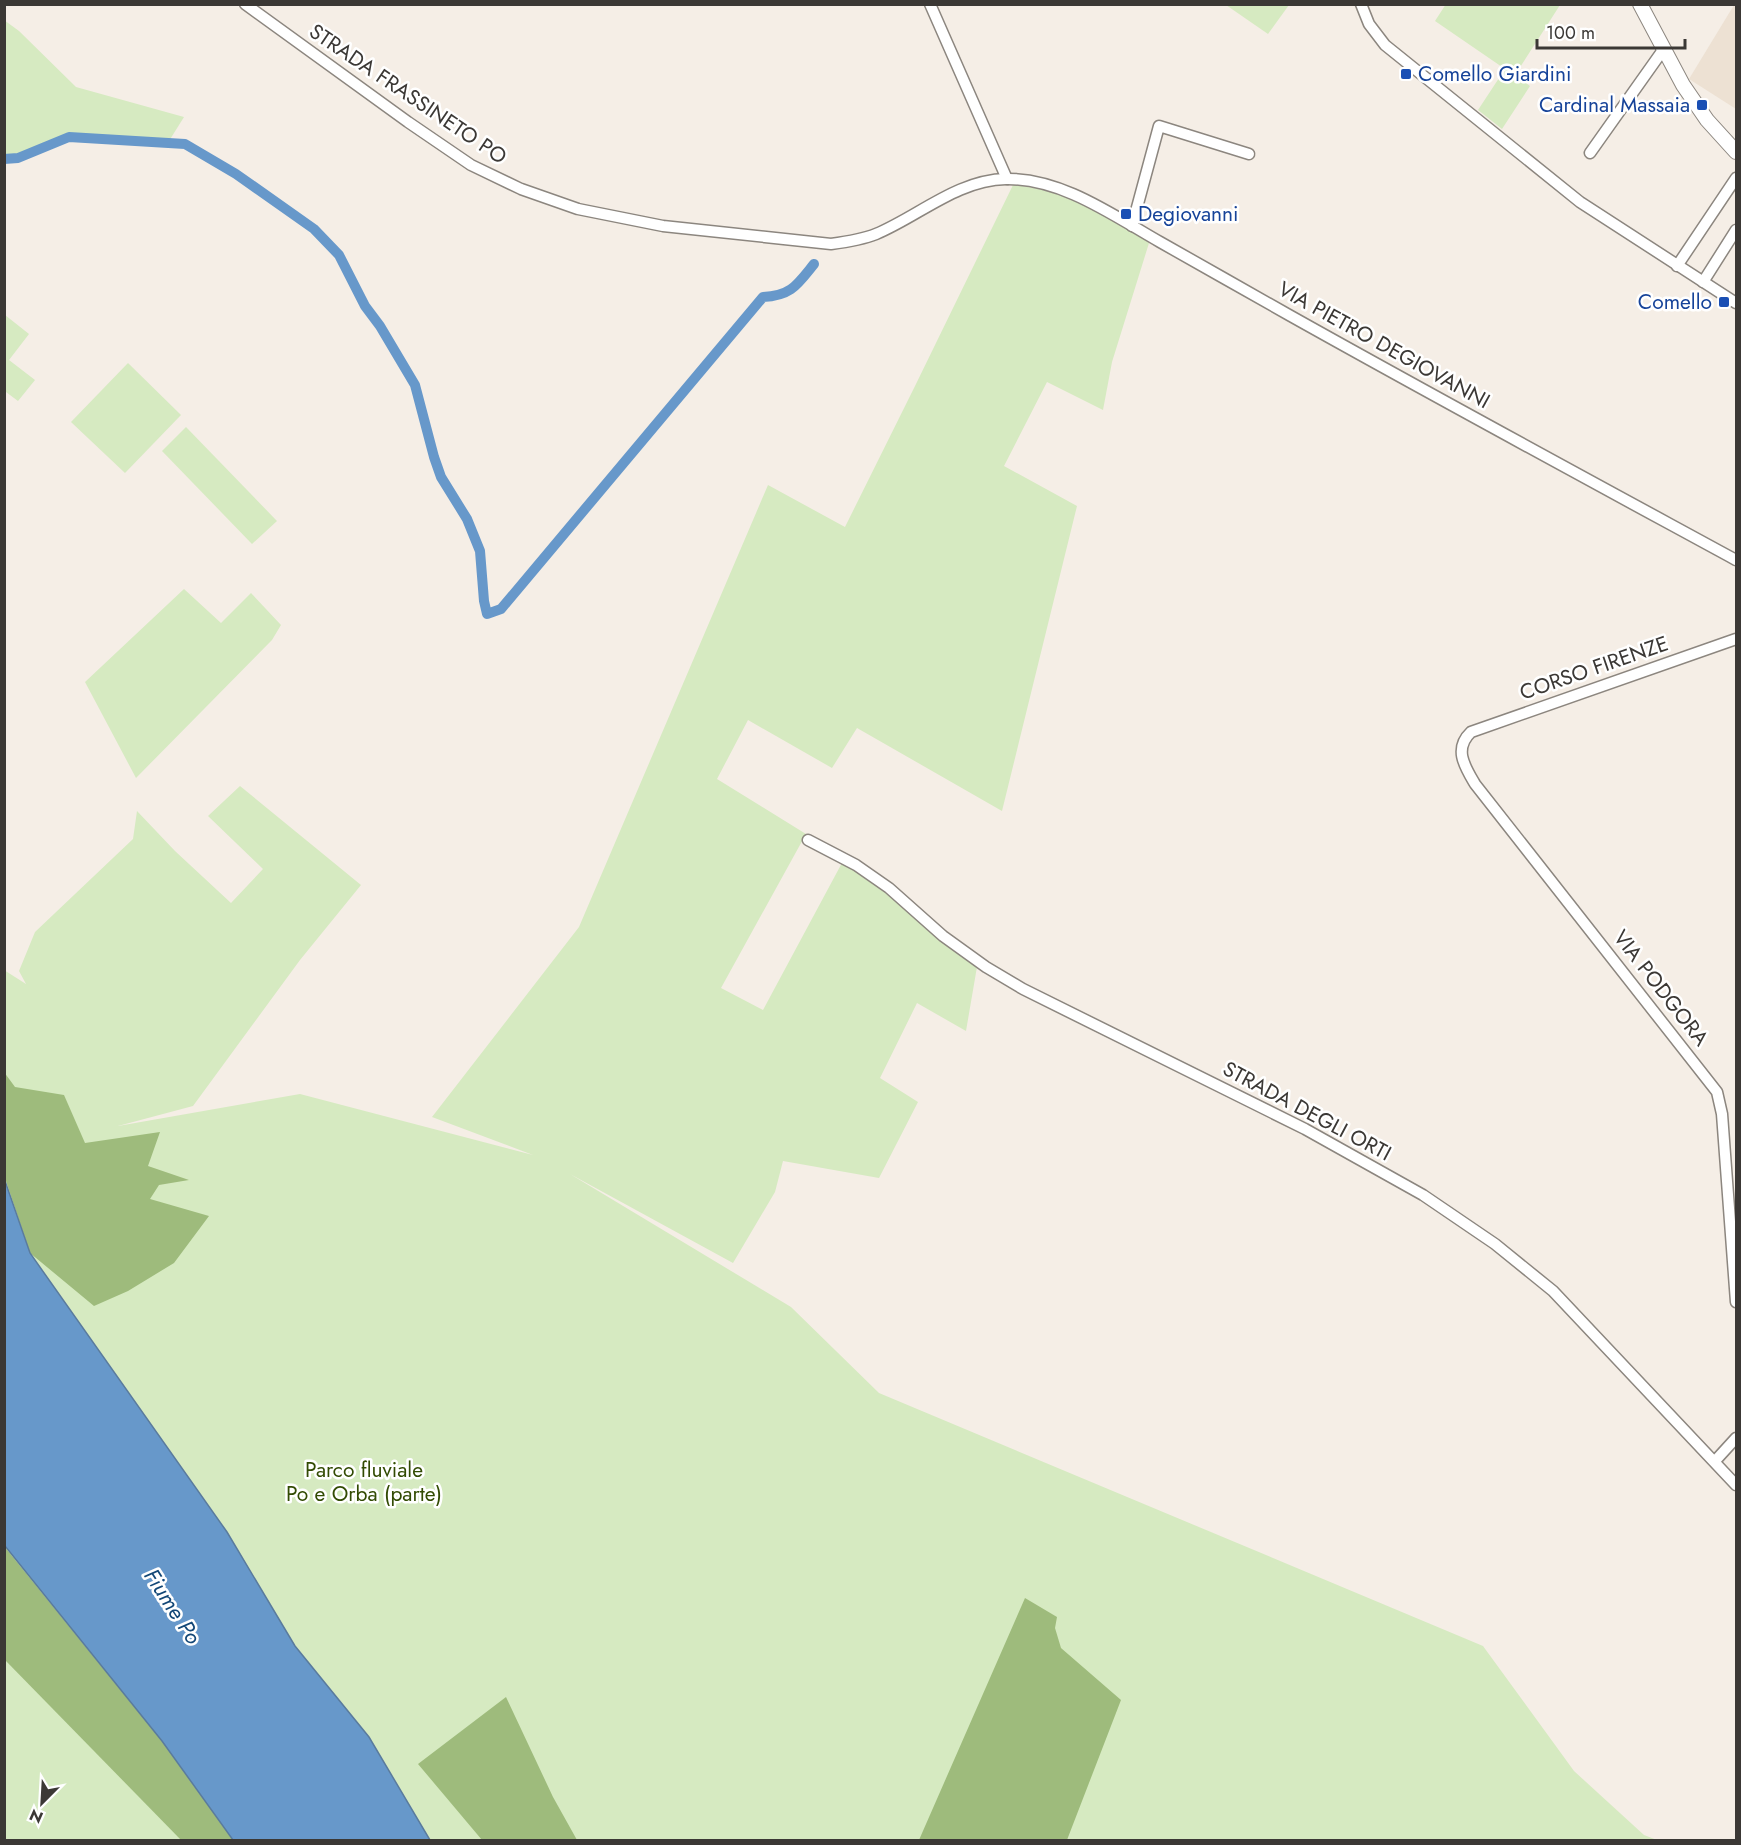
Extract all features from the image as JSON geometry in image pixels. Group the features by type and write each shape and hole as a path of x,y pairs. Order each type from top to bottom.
{"main road":[{"path":"1640,4 1683,85 1707,120 1737,152"}],"street":[{"name":"STRADA FRASSINETO PO","path":"245,4 471,165 521,189 578,209 663,226 831,244 875,234 969,185 1007,179"},
{"path":"930,4 1007,179"},
{"path":"1361,4 1369,24 1385,45 1580,202 1737,303"},
{"path":"1590,153 1663,50"},
{"path":"1132,226 1159,126 1249,153"},
{"path":"1677,266 1737,178"},
{"name":"VIA PIETRO DEGIOVANNI","path":"1007,179 1048,185 1132,226 1299,321 1737,560"},
{"path":"1703,282 1737,230"},
{"name":"CORSO FIRENZE","path":"1466,737 1471,732 1737,639"},
{"name":"VIA PODGORA","path":"1466,737 1461,748 1461,757 1475,784 1717,1092 1722,1113 1737,1302"},
{"name":"STRADA DEGLI ORTI","path":"808,840 856,865 889,888 943,936 986,967 1023,989 1305,1129 1423,1195 1460,1220 1553,1291 1737,1485"},
{"path":"1714,1461 1737,1438"}],"shaded area":[{"path":"1734,5 1736,7 1736,109 1689,79"}],"green space":[{"path":"1446,4 1560,5 1515,75 1530,86 1502,129 1478,110 1505,69 1435,21"},
{"path":"1226,5 1289,5 1268,34"},
{"path":"4,20 19,31 76,87 184,117 169,141 75,138 42,145 16,157 5,157"},
{"name":"Parco fluviale Po e Orba (parte)","path":"1013,185 1049,192 1084,205 1149,243 1112,362 1103,410 1047,382 1004,466 1077,506 1002,811 857,728 832,768 748,720 717,779 806,834 721,988 763,1010 843,861 921,916 978,961 966,1031 917,1003 880,1078 918,1102 879,1178 783,1161 775,1192 733,1263 570,1174 791,1307 879,1393 1483,1646 1574,1771 1644,1835 1657,1840 5,1840 4,970 26,984 19,971 35,932 133,839 137,811 175,851 231,903 263,869 208,816 240,786 361,885 300,960 193,1106 118,1126 300,1094 533,1155 432,1117 579,927 768,485 845,527"},
{"path":"5,315 29,334 9,360 35,380 18,401 6,392 5,394"},
{"path":"128,363 181,415 125,473 71,422"},
{"path":"186,427 277,521 252,544 162,451"},
{"path":"184,589 221,623 251,593 281,625 272,640 136,778 85,682"},
{"path":"4,1072 15,1087 64,1095 85,1143 160,1132 148,1166 189,1180 159,1185 150,1199 209,1216 174,1263 128,1291 94,1306 30,1253 5,1178"},
{"path":"4,1546 162,1741 233,1840 181,1840 5,1660"},
{"path":"1025,1598 1057,1617 1055,1628 1061,1648 1121,1700 1067,1840 919,1840"},
{"path":"506,1697 553,1797 577,1840 482,1840 418,1764"}],"water":[{"name":"Fiume Po","path":"4,1178 30,1253 227,1532 295,1646 369,1737 430,1840 233,1840 162,1741 5,1546"}],"waterway":[{"path":"4,159 18,158 69,137 185,144 236,174 314,229 339,255 365,306 380,326 415,385 441,477 467,519 480,551 487,614 501,609 763,297 787,292 814,264"}],"place":[{"name":"Comello Giardini","path":"1406,74"},
{"name":"Cardinal Massaia","path":"1702,105"},
{"name":"Degiovanni","path":"1126,214"},
{"name":"Comello","path":"1724,302"}]}
